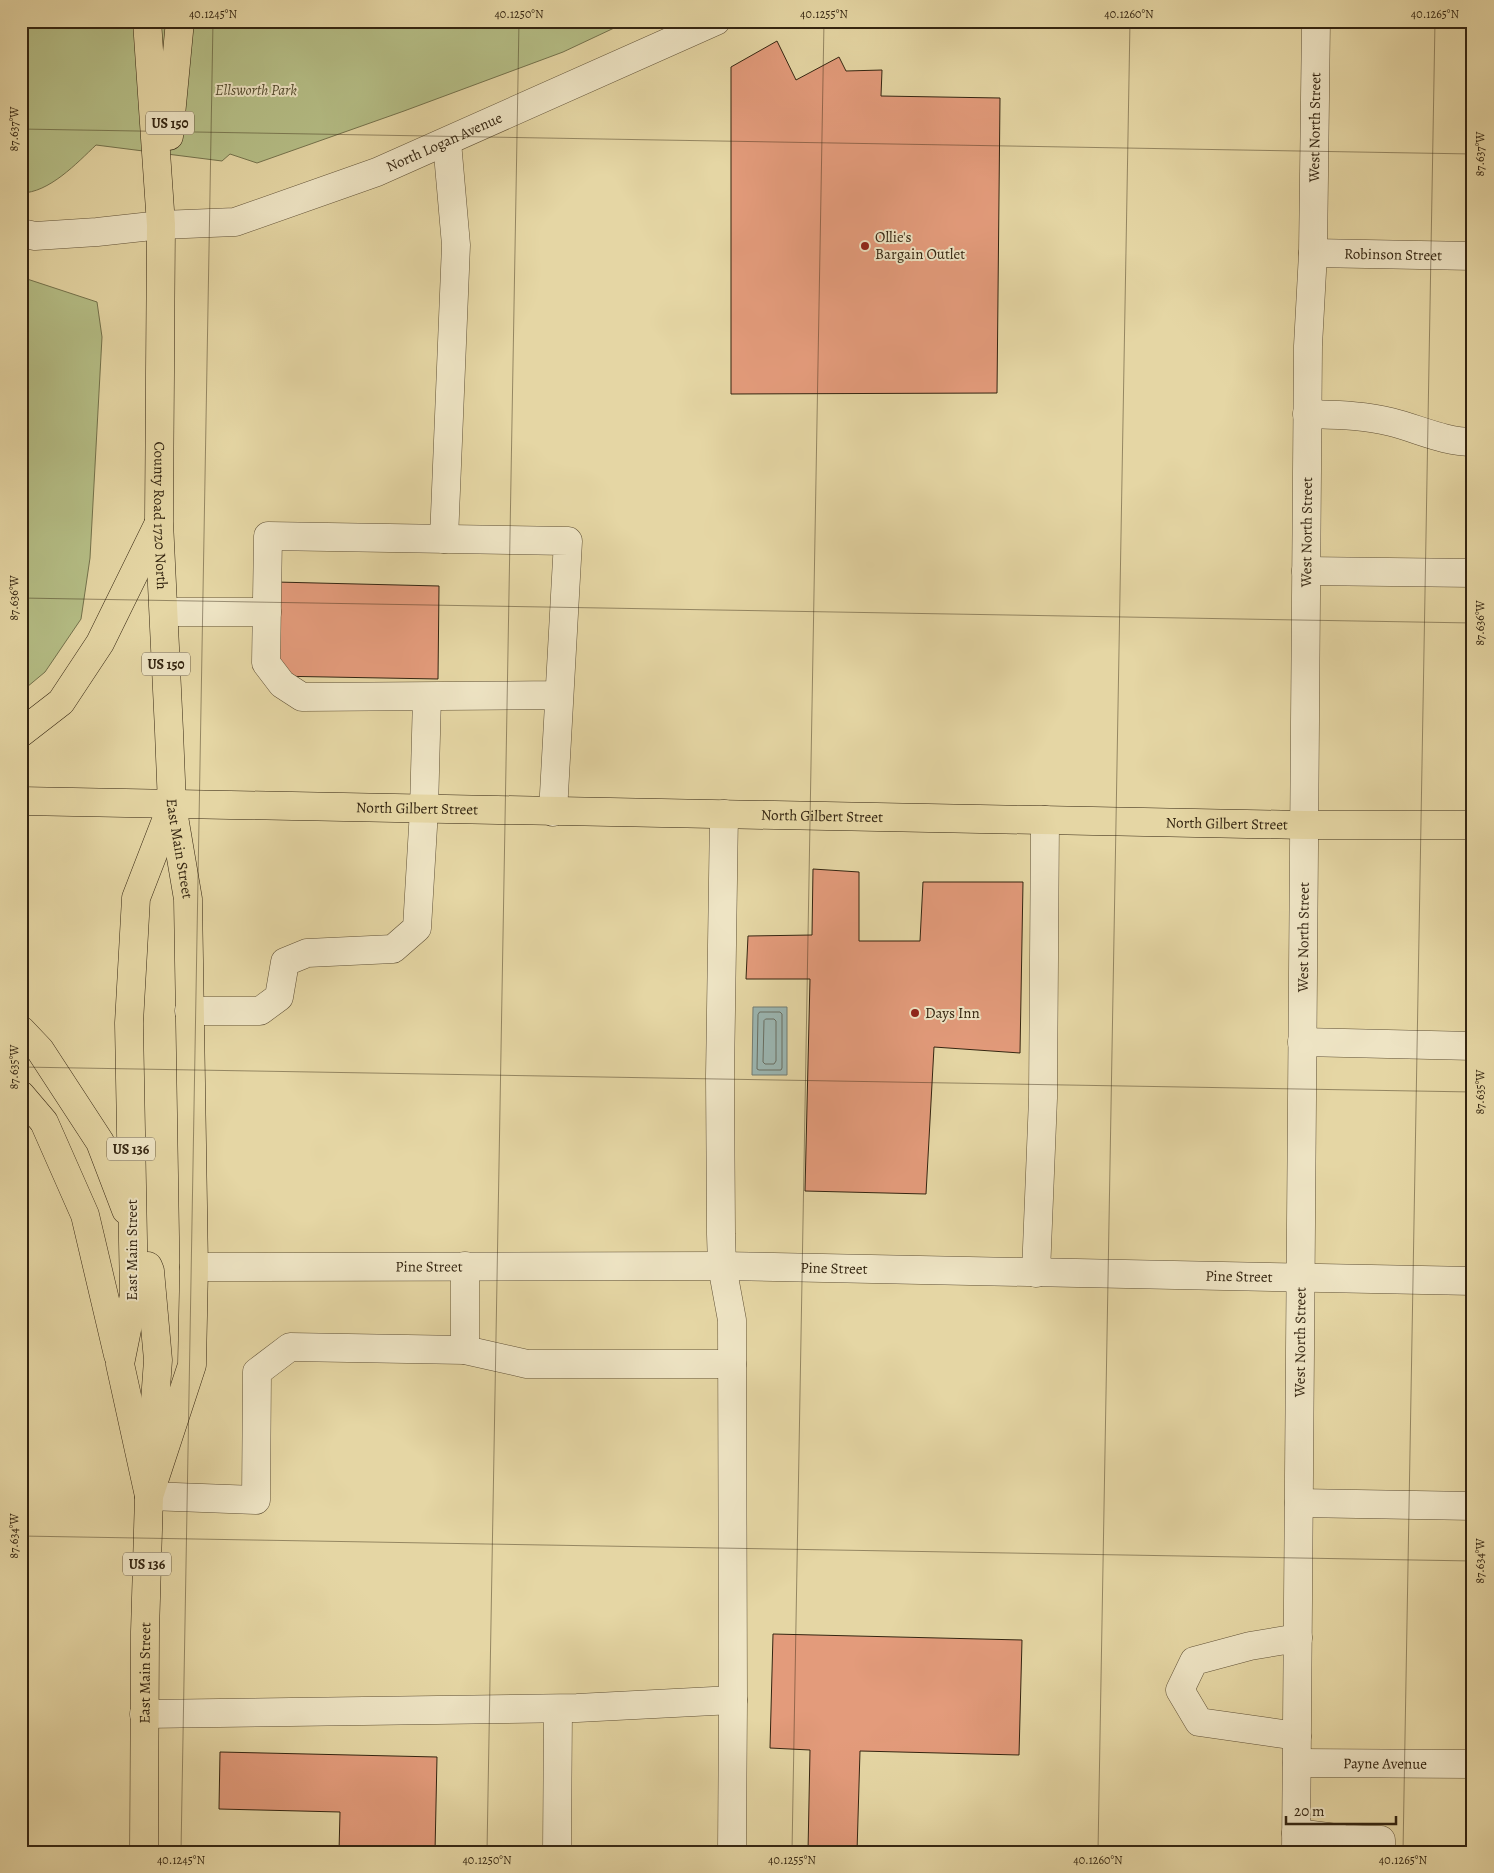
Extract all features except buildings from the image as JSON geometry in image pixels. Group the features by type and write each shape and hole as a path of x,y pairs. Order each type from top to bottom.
{"main road":[{"name":"County Road 1720 North","path":"147,21 161,225 159,522 172,805"},
{"name":"County Road 1720 North","path":"161,225 180,21"},
{"path":"21,733 61,702 100,643 159,522"},
{"name":"North Gilbert Street","path":"21,801 424,810 1473,825"},
{"name":"East Main Street","path":"149,1496 192,1364 194,1267 188,899 172,805"},
{"name":"East Main Street","path":"144,1852 144,1714 149,1496 120,1364 134,1295 129,1024 136,898 172,805"},
{"path":"21,1030 40,1050 100,1142 150,1271 158,1360 149,1496"},
{"path":"21,1095 44,1122 85,1215 120,1364"}],"street":[{"name":"North Logan Avenue","path":"21,233 35,236 161,225 236,222 377,172 716,21"},
{"name":"West North Street","path":"1296,1843 1307,414 1308,346 1313,253 1316,21"},
{"path":"444,539 456,245 447,142"},
{"name":"Robinson Street","path":"1313,253 1473,256"},
{"path":"1307,414 1358,416 1415,428 1444,439 1473,442"},
{"path":"552,812 560,695 568,541 268,536 266,663 282,684 302,697 560,695"},
{"path":"1306,571 1473,573"},
{"path":"164,612 267,612"},
{"path":"189,1011 260,1011 279,997 285,962 307,953 392,949 417,928 424,810 427,697"},
{"path":"724,814 720,1076 722,1266 732,1320 732,1852"},
{"path":"1036,1273 1043,1088 1045,820"},
{"path":"1302,1042 1473,1046"},
{"path":"465,1266 465,1350"},
{"name":"Pine Street","path":"194,1267 722,1266 1036,1273 1301,1276 1473,1281"},
{"path":"149,1496 256,1500 257,1372 290,1347 465,1350 527,1364 732,1364"},
{"path":"1298,1503 1473,1506"},
{"path":"1297,1736 1199,1722 1180,1690 1194,1662 1250,1646 1298,1638"},
{"path":"144,1714 558,1708 733,1700"},
{"path":"557,1852 558,1708"},
{"name":"Payne Avenue","path":"1297,1763 1473,1764"},
{"path":"1296,1843 1344,1839 1381,1840 1381,1852"}],"green space":[{"name":"Ellsworth Park","path":"21,21 629,21 563,52 257,163 230,154 222,161 96,145 52,183 31,192 21,193"},
{"path":"21,277 97,302 102,337 90,558 81,619 45,672 21,692"}],"water":[{"path":"753,1007 787,1007 787,1075 752,1075"}],"place":[{"name":"Ollie's Bargain Outlet","path":"865,246"},
{"name":"Days Inn","path":"915,1013"}]}
